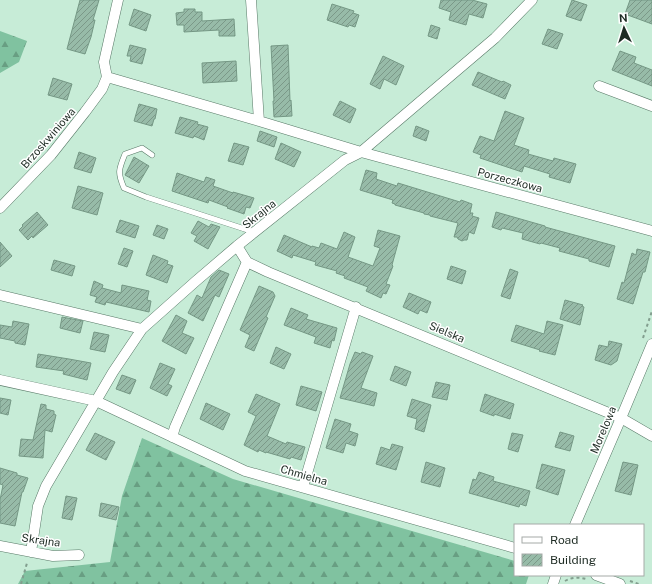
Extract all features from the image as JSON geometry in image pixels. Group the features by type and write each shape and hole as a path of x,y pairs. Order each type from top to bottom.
{"street":[{"path":"118,0 104,62 107,77 361,152"},
{"path":"251,0 259,121"},
{"name":"Skrajna","path":"31,552 38,506 46,486 113,372 142,329 254,232 345,160 361,152 495,38 532,0"},
{"name":"Brzoskwiniowa","path":"0,208 51,155 86,112 102,89 107,77"},
{"path":"599,86 652,106"},
{"name":"Porzeczkowa","path":"361,152 652,231"},
{"path":"172,437 247,262 237,246"},
{"name":"Sielska","path":"247,262 621,418 652,436"},
{"path":"0,295 142,329"},
{"path":"303,487 356,308"},
{"name":"Morelowa","path":"575,524 652,344"},
{"path":"0,380 96,401"},
{"name":"Chmielna","path":"96,401 245,471 514,548"},
{"name":"Skrajna","path":"0,546 53,556 79,555"},
{"path":"594,578 620,584"}],"lane":[{"path":"152,156 142,148 125,154 119,168 119,178 124,188 146,197 254,232"}],"path":[{"path":"21,584 31,552"},
{"path":"557,581 568,580 580,576 594,578"}],"green space":[{"path":"0,31 27,41 19,62 0,73"},
{"path":"142,438 233,479 514,561 514,576 529,576 526,584 18,584 25,571 110,562 122,496"}],"building":[{"path":"80,0 99,0 93,20 95,20 91,37 85,54 67,49"},
{"path":"441,0 472,0 487,4 483,18 469,14 466,25 449,20 451,12 439,8"},
{"path":"572,0 587,5 581,21 566,16"},
{"path":"630,0 652,0 652,24 625,14"},
{"path":"332,4 354,11 353,13 359,15 355,27 349,25 348,27 327,20"},
{"path":"134,9 151,15 146,31 129,25"},
{"path":"184,9 195,9 195,12 202,12 202,21 234,19 235,36 219,36 219,30 184,32 184,25 177,25 176,13 184,12"},
{"path":"431,25 440,28 437,39 428,36"},
{"path":"548,29 563,34 557,49 542,44"},
{"path":"130,45 146,49 142,64 130,61 131,56 127,56"},
{"path":"288,45 292,116 274,117 271,46"},
{"path":"620,51 636,57 634,63 652,70 652,86 612,70"},
{"path":"383,56 404,66 396,85 384,79 380,89 370,84"},
{"path":"236,61 237,81 203,83 202,63"},
{"path":"478,72 511,85 505,99 472,85"},
{"path":"53,78 72,84 67,100 48,95"},
{"path":"340,101 356,109 350,123 333,115"},
{"path":"139,104 157,109 152,126 134,121"},
{"path":"505,111 524,118 514,145 529,150 528,154 553,161 554,158 576,164 570,183 549,177 550,174 524,166 522,172 480,158 481,155 473,152 480,136 494,141"},
{"path":"180,117 198,122 197,124 208,127 204,140 194,136 193,138 175,133"},
{"path":"416,126 429,131 426,141 413,136"},
{"path":"260,131 277,137 274,147 257,141"},
{"path":"234,143 249,147 243,165 228,161"},
{"path":"281,143 301,152 294,167 275,159"},
{"path":"79,152 96,158 91,173 74,168"},
{"path":"134,157 149,166 139,183 125,175"},
{"path":"366,170 377,173 376,179 397,186 398,183 460,202 461,200 472,204 470,213 473,213 472,216 479,218 474,234 469,232 467,240 462,241 457,237 454,237 458,223 395,205 392,203 393,200 360,190"},
{"path":"177,173 204,182 206,177 215,180 213,186 254,198 250,208 246,207 244,214 209,200 208,203 172,191"},
{"path":"78,186 103,193 97,215 72,208"},
{"path":"37,212 48,225 33,238 32,236 28,240 19,230 23,226 22,225"},
{"path":"496,212 615,246 609,267 589,261 589,259 559,251 560,248 522,239 523,233 502,228 501,230 492,227"},
{"path":"120,220 139,226 135,238 116,232"},
{"path":"198,221 209,227 211,224 220,227 208,249 194,241 197,236 191,233"},
{"path":"157,225 168,229 164,239 153,235"},
{"path":"378,230 400,236 392,265 393,266 386,284 390,285 386,294 383,293 381,298 366,291 368,287 344,278 345,276 336,273 337,271 315,265 316,262 293,255 292,258 277,251 284,235 312,247 319,248 321,243 337,249 344,232 355,237 348,257 373,266 380,248 374,246"},
{"path":"0,242 12,256 0,267"},
{"path":"124,248 133,251 127,267 118,264"},
{"path":"637,249 650,252 645,272 643,272 633,304 617,299 622,282 624,283 632,253 636,255"},
{"path":"153,255 168,261 167,264 173,266 167,283 146,275"},
{"path":"54,260 75,266 72,276 51,270"},
{"path":"451,266 466,271 462,284 447,279"},
{"path":"510,269 518,272 510,299 501,296"},
{"path":"219,270 229,274 219,297 215,295 203,321 188,313 197,295 202,298 211,277"},
{"path":"94,281 103,285 102,288 121,293 122,285 149,291 147,300 151,301 149,312 106,302 105,305 95,302 97,297 90,295"},
{"path":"259,286 273,292 275,296 266,317 268,318 254,351 245,347 250,335 240,330"},
{"path":"409,293 431,302 427,313 420,310 418,314 403,307"},
{"path":"565,300 583,305 582,306 584,307 580,325 560,319"},
{"path":"291,308 308,315 306,319 337,328 334,341 332,340 330,348 314,343 316,337 284,325"},
{"path":"176,315 187,321 182,333 194,338 186,354 162,341"},
{"path":"62,317 83,321 80,333 60,328"},
{"path":"13,321 29,324 25,345 0,338 0,325 12,327"},
{"path":"547,321 563,325 555,355 511,341 516,325 544,334"},
{"path":"94,332 109,335 105,352 90,349"},
{"path":"609,341 622,344 617,361 611,365 595,360 599,345 608,347"},
{"path":"276,347 291,354 284,369 270,363"},
{"path":"355,352 361,354 362,352 373,356 361,388 377,393 374,406 340,398"},
{"path":"38,354 91,363 87,380 63,374 64,371 36,367"},
{"path":"160,363 175,369 168,384 172,386 167,396 150,388"},
{"path":"395,366 411,372 406,386 390,380"},
{"path":"122,375 136,380 130,394 116,389"},
{"path":"436,382 450,385 447,400 432,397"},
{"path":"301,386 322,392 316,411 296,405"},
{"path":"256,394 280,404 267,436 286,444 287,442 305,447 301,460 291,457 290,459 259,450 258,452 244,445 256,416 248,412"},
{"path":"485,394 514,404 510,419 494,414 494,416 480,411"},
{"path":"0,398 11,400 8,415 0,413"},
{"path":"412,399 431,405 424,432 415,429 417,419 407,416"},
{"path":"206,403 230,414 223,430 200,419"},
{"path":"41,404 46,405 46,409 54,411 54,414 56,415 52,432 45,430 43,458 19,456 21,439 33,440"},
{"path":"335,419 351,424 349,431 358,434 355,446 346,443 343,453 326,448"},
{"path":"560,432 574,436 570,451 555,447"},
{"path":"95,433 115,442 106,460 86,450"},
{"path":"512,433 523,435 518,452 508,449"},
{"path":"392,444 403,447 396,470 376,464 381,447 390,450"},
{"path":"426,462 445,468 440,487 421,482"},
{"path":"623,462 638,465 631,495 615,491"},
{"path":"542,464 565,470 558,495 536,488"},
{"path":"0,468 28,478 22,492 15,526 0,523 0,500 3,485 0,484"},
{"path":"479,472 494,477 493,481 530,491 526,506 520,504 519,507 469,493 473,479 476,480"},
{"path":"66,496 77,498 72,520 62,518"},
{"path":"101,503 119,507 116,520 99,516"}]}
